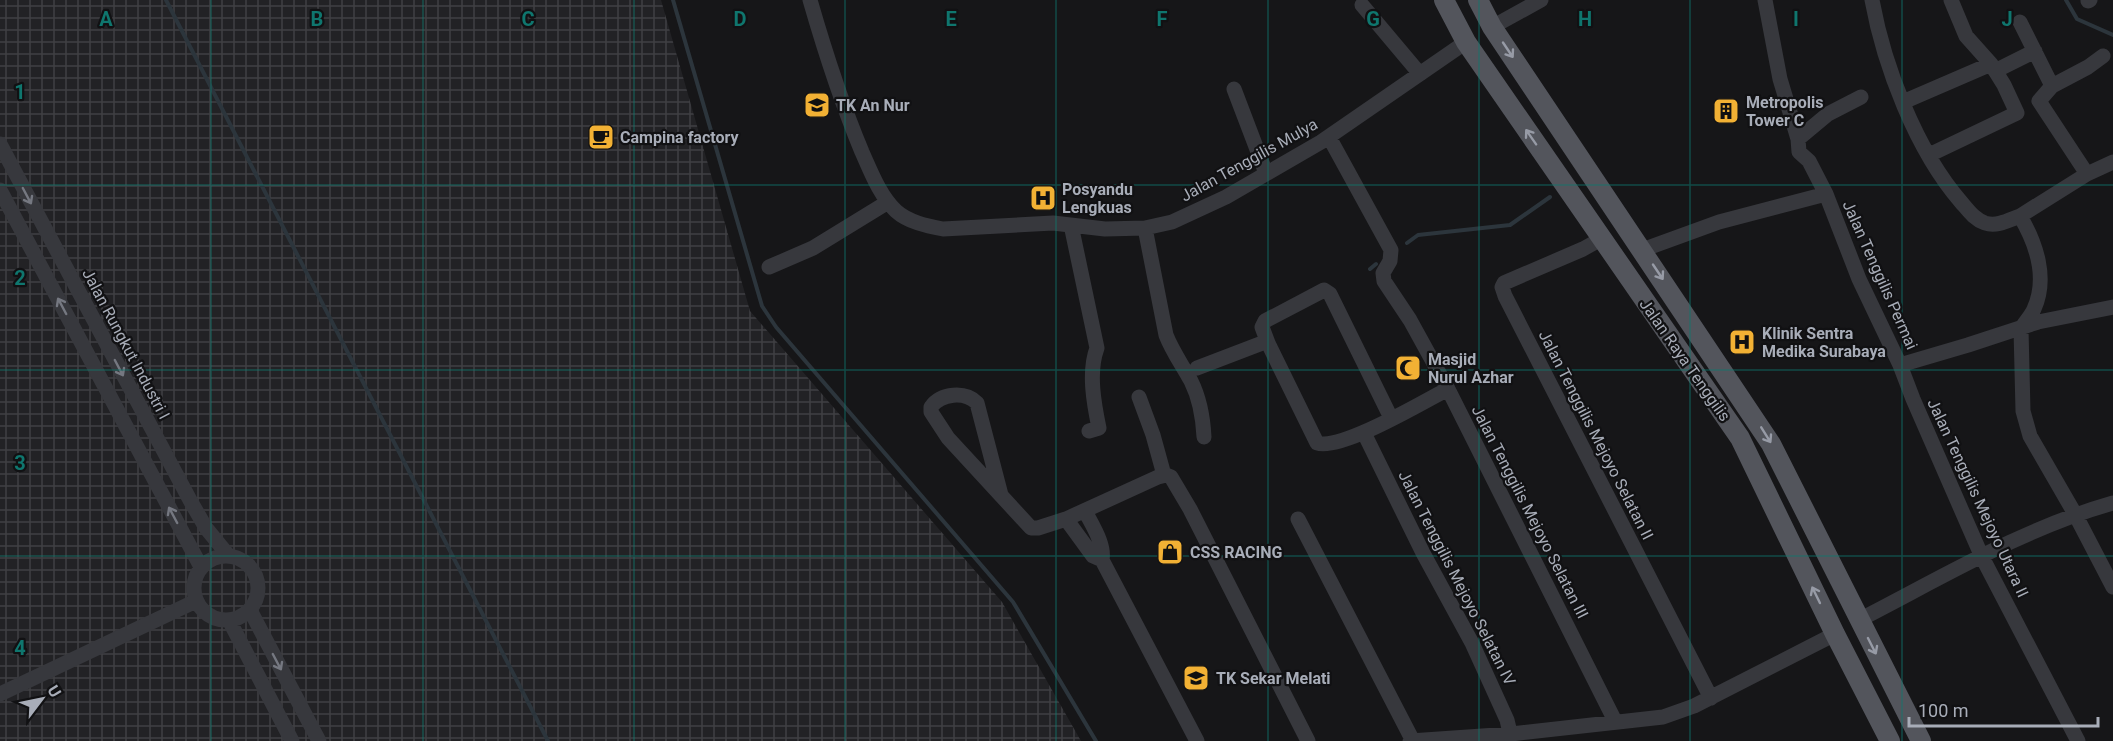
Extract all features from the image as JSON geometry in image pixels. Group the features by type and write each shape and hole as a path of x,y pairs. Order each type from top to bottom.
{"main road":[{"name":"Jalan Raya Tenggilis","path":"1444,0 1466,42 1740,438 1783,529 1890,741"},
{"name":"Jalan Raya Tenggilis","path":"1478,0 1492,27 1762,429 1859,620 1912,738"},
{"path":"1783,529 1808,518"}],"street":[{"name":"Jalan Tenggilis Mulya","path":"810,0 844,110 869,167 888,202 903,217 926,226 943,229 1053,223 1105,229 1144,228 1172,222 1199,210 1329,136 1466,42"},
{"path":"1492,27 1541,0"},
{"path":"1765,0 1780,79 1800,153 1809,161 1826,194"},
{"path":"1872,0 1877,31 1914,129 1953,192 1976,219 1996,224 2020,216 2087,174 2113,162"},
{"path":"1929,155 2016,114 2004,85 1966,36 1951,0"},
{"path":"1362,5 1420,74"},
{"path":"2020,22 2052,86"},
{"path":"1903,102 2035,51"},
{"path":"2087,174 2040,101 2052,86 2088,67 2103,56"},
{"path":"1234,88 1266,173"},
{"path":"1798,140 1828,114 1861,97"},
{"name":"Jalan Tenggilis Mejoyo Selatan III","path":"1329,136 1391,250 1390,261 1383,277 1448,389 1615,721"},
{"name":"Jalan Rungkut Industri I","path":"0,144 191,502 206,528 228,555"},
{"path":"0,190 201,567"},
{"name":"Jalan Tenggilis Permai","path":"1642,250 1719,222 1826,194 1859,279 1900,365 2038,322 2113,307"},
{"path":"769,267 813,248 888,202"},
{"path":"2020,216 2029,231 2038,255 2040,282 2034,308 2021,329 2023,411 2030,435 2113,586"},
{"path":"1071,225 1097,348 1093,394 1099,428 1089,431"},
{"path":"1144,228 1166,335 1198,399 1202,410 1204,437"},
{"name":"Jalan Tenggilis Mejoyo Selatan II","path":"1601,239 1583,249 1504,282 1502,287 1711,698"},
{"path":"1391,418 1330,294 1324,290 1265,321 1262,327 1268,343 1317,443 1323,446 1364,433 1448,389"},
{"path":"1197,368 1265,342 1268,343"},
{"name":"Jalan Tenggilis Mejoyo Utara II","path":"1900,365 1982,557 2078,741"},
{"path":"1001,495 977,403 973,399 962,396 943,397 931,407 935,420 948,438 1031,528 1066,519 1164,475 1173,479 1308,741"},
{"path":"1138,397 1153,435 1164,475"},
{"name":"Jalan Tenggilis Mejoyo Selatan IV","path":"1364,433 1423,553 1473,643 1507,720 1512,737"},
{"path":"1859,620 1982,557 2075,514 2113,503"},
{"path":"1085,511 1101,545 1102,560 1197,741"},
{"path":"1066,519 1093,556 1102,560"},
{"path":"1298,519 1412,741 1512,737 1615,721 1663,717 1711,698 1835,634"},
{"path":"228,555 239,558 249,565 256,575 258,593 250,610 240,617 219,620 209,616 201,609 193,589 195,577 201,567 208,560 228,555"},
{"path":"0,694 196,600"},
{"path":"250,610 318,741"},
{"path":"229,620 292,741"}],"shaded area":[{"path":"0,0 661,0 750,311 1002,602 1081,741 0,741"}],"waterway":[{"path":"166,0 548,741"},
{"path":"673,0 762,306 776,327 1013,602 1096,741"},
{"path":"2066,0 2077,19 2113,35"},
{"path":"1407,243 1418,235 1510,225 1550,197"},
{"path":"1370,269 1376,264"}],"place":[{"name":"TK An Nur","path":"817,105"},
{"name":"Metropolis Tower C","path":"1726,111"},
{"name":"Campina factory","path":"601,137"},
{"name":"Posyandu Lengkuas","path":"1043,198"},
{"name":"Klinik Sentra Medika Surabaya","path":"1742,342"},
{"name":"Masjid Nurul Azhar","path":"1408,368"},
{"name":"CSS RACING","path":"1170,552"},
{"name":"TK Sekar Melati","path":"1196,678"}]}
